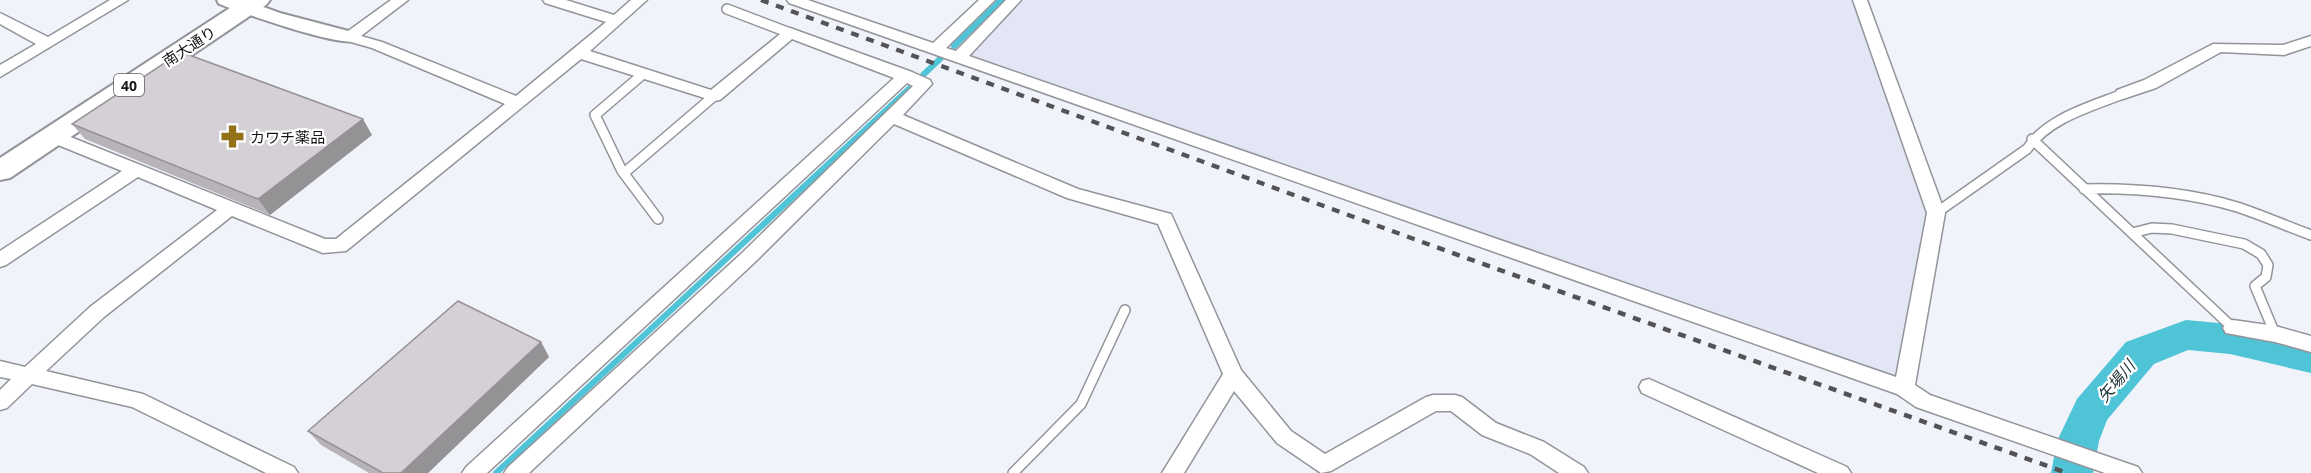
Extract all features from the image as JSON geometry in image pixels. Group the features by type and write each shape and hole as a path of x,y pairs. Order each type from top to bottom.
{"main road":[{"name":"南大通り","path":"0,171 243,3"}],"street":[{"path":"0,72 121,0"},
{"path":"349,37 401,0"},
{"path":"550,0 615,20"},
{"path":"52,136 323,246 340,246 579,53 640,0"},
{"path":"794,0 1904,388 1923,401 2131,473"},
{"path":"936,49 988,0"},
{"path":"958,58 1014,0"},
{"path":"1860,0 1936,213 1904,388"},
{"path":"243,3 377,45 518,103"},
{"path":"0,18 47,43"},
{"path":"516,473 748,258 924,84 790,33 714,96 579,53"},
{"path":"2123,94 2150,84 2218,47 2283,50 2311,41"},
{"path":"473,473 906,76"},
{"path":"891,116 1074,194 1165,219 1233,375 1284,437 1324,465 1433,402 1455,403 1489,429 1537,448 1577,473"},
{"path":"0,260 135,171"},
{"path":"0,402 97,312 231,208"},
{"path":"2233,328 2275,334 2311,344"},
{"path":"0,369 136,400 287,473"},
{"path":"1174,473 1233,375"},
{"path":"1649,387 1840,473"}],"lane":[{"path":"727,9 790,33"},
{"path":"643,74 595,115 624,173 658,219"},
{"path":"1936,213 2027,149 2032,139 2052,125 2123,94"},
{"path":"624,173 714,96"},
{"path":"2032,139 2233,328"},
{"path":"2084,189 2112,188 2184,196 2253,212 2311,236"},
{"path":"2132,233 2152,228 2172,229 2244,244 2261,254 2268,265 2266,276 2254,286 2275,334"},
{"path":"1013,473 1081,404 1125,310"}],"shaded area":[{"path":"1014,0 1860,0 1936,213 1904,388 958,58"}],"building":[{"path":"181,52 363,119 258,199 72,124"},
{"path":"458,301 541,342 401,473 383,473 308,431"}],"waterway":[{"path":"954,46 1001,0"},
{"path":"923,75 941,58"},
{"path":"496,473 911,87"},
{"name":"矢場川","path":"2072,473 2078,441 2091,411 2140,353 2186,335 2230,339 2311,357"}],"railway":[{"path":"761,0 1433,246 2067,473"}],"place":[{"name":"カワチ薬品","path":"232,137"}]}
